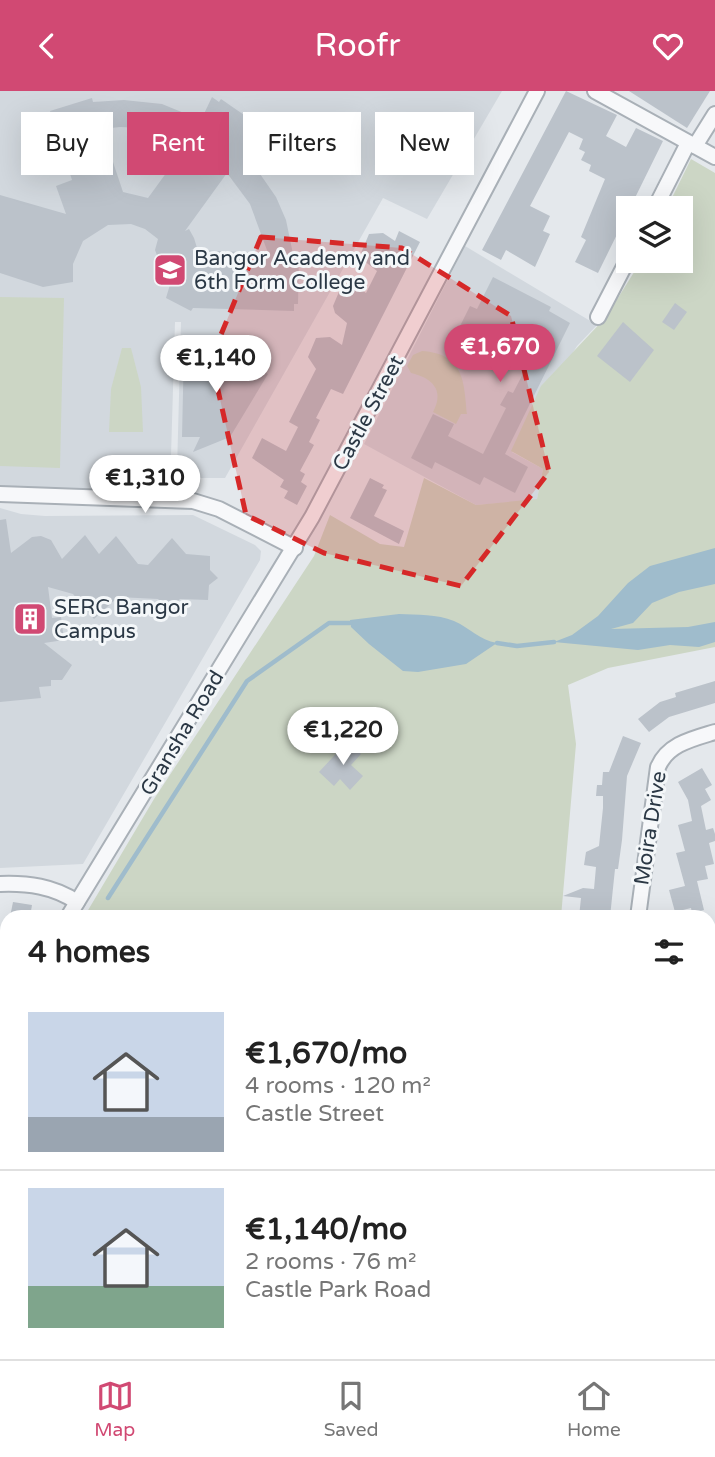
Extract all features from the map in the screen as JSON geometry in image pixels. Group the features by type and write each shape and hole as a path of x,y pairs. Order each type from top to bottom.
{"street":[{"name":"Castle Street","path":"295,548 537,91"},
{"path":"595,91 715,157"},
{"path":"662,196 692,144 715,114"},
{"path":"598,317 621,273"},
{"path":"0,494 193,501 219,509 295,548"},
{"name":"Gransha Road","path":"72,910 295,548"},
{"name":"Moira Drive","path":"639,910 658,767 663,757 684,741 715,732"},
{"path":"0,884 28,883 65,894 77,902"}],"highlighted area":[{"path":"261,237 402,248 511,316 549,472 461,586 324,553 246,515 211,359"}],"shaded area":[{"name":"Bangor Academy and 6th Form College","path":"0,91 502,91 474,139 474,112 375,112 375,175 453,175 427,219 383,198 225,478 185,478 177,470 181,322 175,322 170,489 0,487"},
{"path":"465,246 597,325 577,346 512,452 543,469 537,500 476,505 364,444"},
{"path":"0,508 21,514 45,516 193,515 255,545 261,551 260,560 83,864 0,868"}],"green space":[{"path":"691,159 715,173 715,647 608,668 568,685 576,744 562,910 88,910 154,799 314,556 330,515 380,544 404,547 424,478 476,505 537,499 543,469 511,451 541,386 606,317 634,273 693,273 693,196 673,196"},
{"path":"0,297 64,298 60,468 0,466"},
{"path":"122,348 131,348 141,387 143,432 109,432 111,389"},
{"path":"422,351 446,357 459,371 463,380 467,414 461,414 456,424 433,412 438,397 437,391 425,378 411,373 407,366 413,355"}],"water":[{"path":"715,548 715,584 679,592 652,603 633,623 611,629 688,627 715,622 715,642 699,647 670,645 638,650 554,642 572,635 598,616 628,583 650,566"},
{"path":"399,614 447,619 497,643 466,664 418,672 403,671 351,627 350,620"}],"building":[{"path":"566,91 617,115 606,136 626,147 636,128 663,141 636,196 616,196 616,236 598,273 575,262 586,240 581,237 605,179 589,171 591,165 581,160 585,152 579,149 583,139 569,132 530,206 550,216 543,231 550,234 535,267 506,250 501,260 482,250"},
{"path":"629,91 710,91 687,128"},
{"path":"212,97 219,102 221,99 243,114 243,175 261,175 276,197 286,220 293,254 299,254 298,304 294,304 294,311 193,308 191,311 166,298 172,278 172,262 158,258 155,250 158,239 145,229 131,224 108,225 83,241 73,264 73,282 43,287 0,273 0,195 66,214 56,186 72,180 70,175 113,175 113,162 123,192 148,198 165,175 226,175 185,231 189,229 194,238 197,248 191,250 268,253 250,204 228,175 229,112 205,112"},
{"path":"92,98 93,102 124,100 162,104 182,112 127,112 127,127 113,128 113,112 50,111"},
{"path":"399,231 420,242 343,394 331,389 316,418 320,420 309,442 314,445 300,471 305,474 301,482 307,486 297,505 284,498 288,491 280,487 284,480 252,458 262,438 286,451 298,427 289,422 316,369 308,357 316,338 330,337 342,345 347,323 335,313 333,306 341,287 355,285 366,293 377,271 363,260 361,253 369,234 383,233 395,241"},
{"path":"493,277 551,307 549,311 570,323 505,454 528,467 515,493 484,477 480,485 435,462 432,469 411,458 433,414 454,424 448,436 483,454 506,408 500,405 508,391 513,393 530,360 460,326 470,306 477,309"},
{"path":"675,303 687,312 674,330 662,322"},
{"path":"623,322 654,350 630,382 597,356"},
{"path":"184,347 214,349 215,354 234,365 238,358 268,374 230,437 193,452 200,437 182,437"},
{"path":"370,478 384,485 382,488 387,490 374,516 404,531 399,544 350,518"},
{"name":"SERC Bangor Campus","path":"6,519 11,553 32,537 41,536 51,540 62,559 85,535 99,554 116,536 138,564 148,565 172,538 186,554 210,556 210,570 218,578 209,585 208,600 180,599 169,610 158,599 118,597 94,619 73,594 48,587 52,618 61,617 64,640 44,643 72,665 62,680 51,680 51,686 39,687 41,698 0,702 0,520"},
{"path":"715,681 715,703 669,717 649,732 638,719 660,702 676,697 675,693"},
{"path":"623,736 641,743 627,776 622,840 618,869 615,869 611,910 580,910 581,898 563,896 583,888 594,889 596,867 584,865 586,852 599,846 603,796 596,796 597,785 602,785 603,772 609,772"},
{"path":"348,741 361,754 351,765 363,776 350,790 340,779 334,786 319,772"},
{"path":"702,768 712,785 705,789 711,800 701,806 706,830 713,828 715,834 715,841 709,843 714,864 705,866 708,879 697,881 704,910 674,910 669,890 685,886 676,853 685,851 678,825 692,821 688,800 678,782"},
{"path":"13,902 32,905 31,910 11,910"}],"waterway":[{"path":"108,898 247,681 329,623 350,623"},
{"path":"497,643 517,646 554,642"}],"place":[{"name":"Bangor Academy and 6th Form College","path":"170,270"},
{"name":"SERC Bangor Campus","path":"30,619"}]}
